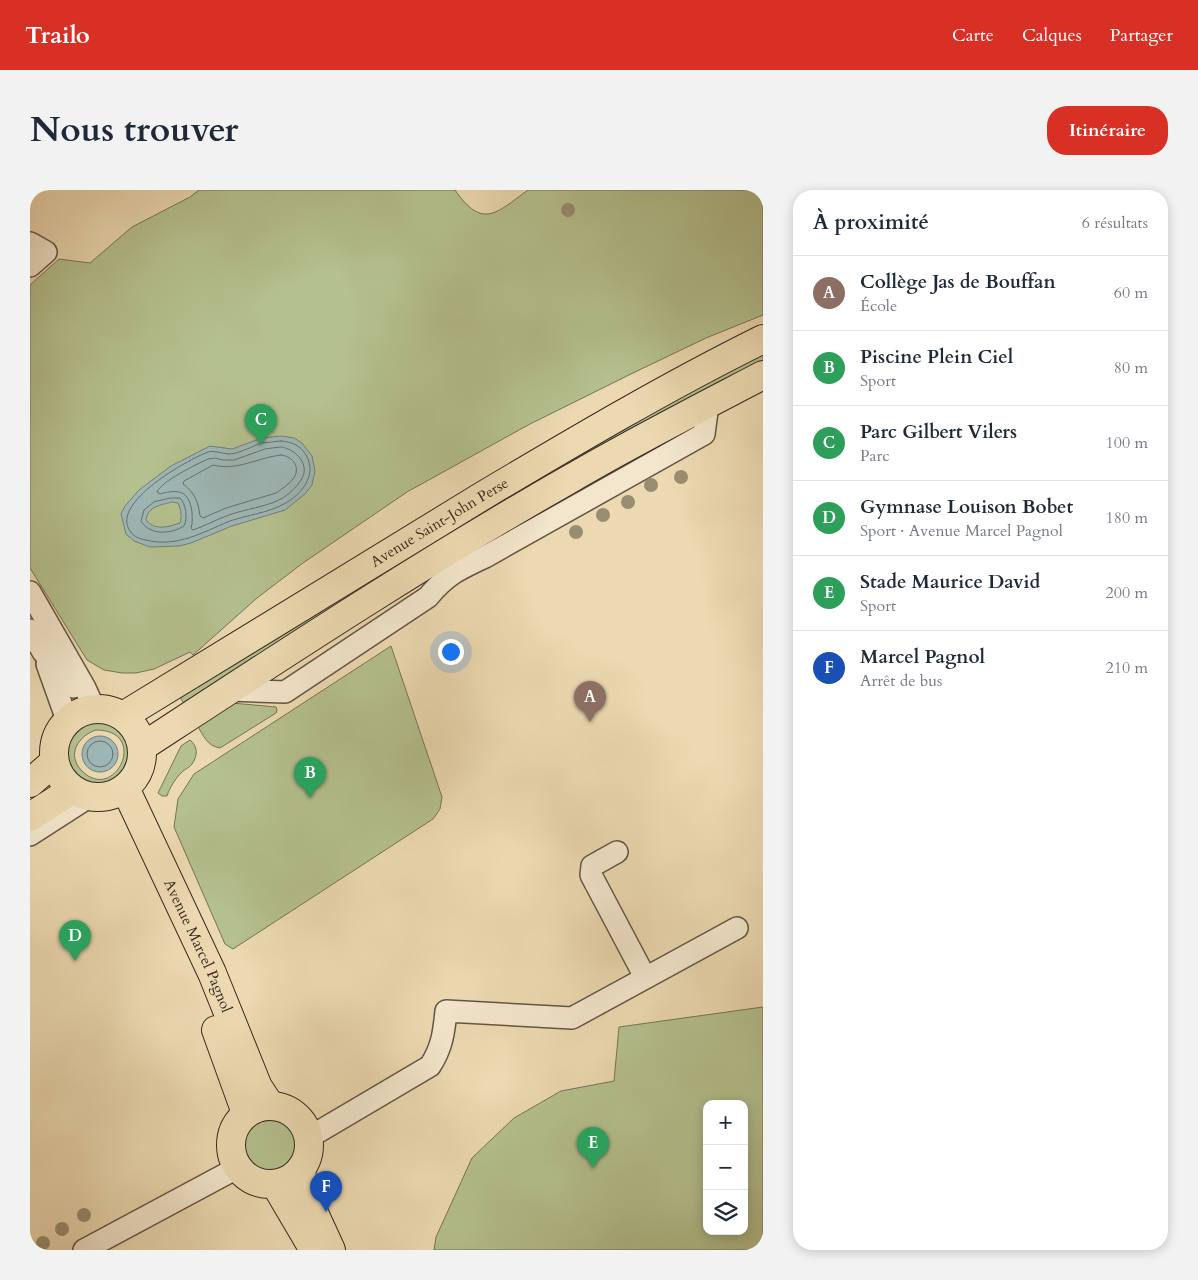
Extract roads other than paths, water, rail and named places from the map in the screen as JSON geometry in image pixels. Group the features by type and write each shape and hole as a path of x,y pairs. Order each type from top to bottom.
{"main road":[{"name":"Avenue Saint-John Perse","path":"124,716 372,562 513,478 597,429 763,339"},
{"name":"Avenue Saint-John Perse","path":"142,747 230,690 451,561 571,478 763,375"},
{"path":"30,817 133,780 140,767 142,747 134,727 124,716 110,710 94,708 80,712 67,720 58,732 53,747 54,762 60,776 99,792"},
{"path":"30,783 54,762"},
{"name":"Avenue Marcel Pagnol","path":"99,792 148,854 202,980 218,1037 258,1109"},
{"path":"283,1108 295,1114 304,1125 308,1138 308,1155 300,1170 289,1179 275,1184 260,1184 248,1178 237,1168 231,1154 230,1139 236,1124 258,1109 283,1108"},
{"path":"300,1170 309,1202 331,1250"},
{"path":"275,1184 314,1250"}],"street":[{"path":"30,243 46,252 30,266"},
{"path":"30,592 85,688 94,708"},
{"path":"30,630 43,652 77,692 94,708"},
{"path":"43,652 67,720"},
{"path":"30,835 99,792"},
{"path":"617,852 592,866 591,875 645,977"},
{"path":"308,1138 430,1066 437,1055 442,1040 446,1011 572,1018 737,928"},
{"path":"84,1250 237,1168"}],"water":[{"path":"281,436 294,438 302,443 312,456 315,471 312,485 305,494 285,510 232,526 179,546 150,547 134,541 126,534 121,514 125,506 139,490 171,466 210,446 232,449 262,438","holes":["172,502 178,503 181,513 180,523 158,527 153,526 146,520 149,512 159,505"]},
{"path":"100,736 113,741 118,754 113,767 100,772 87,767 82,754 87,741"}],"place":[{"name":"Parc Gilbert Vilers","path":"261,445"},
{"name":"Collège Jas de Bouffan","path":"590,722"},
{"name":"Piscine Plein Ciel","path":"310,798"},
{"name":"Gymnase Louison Bobet","path":"75,961"},
{"name":"Stade Maurice David","path":"593,1168"},
{"name":"Marcel Pagnol","path":"326,1212"}]}
